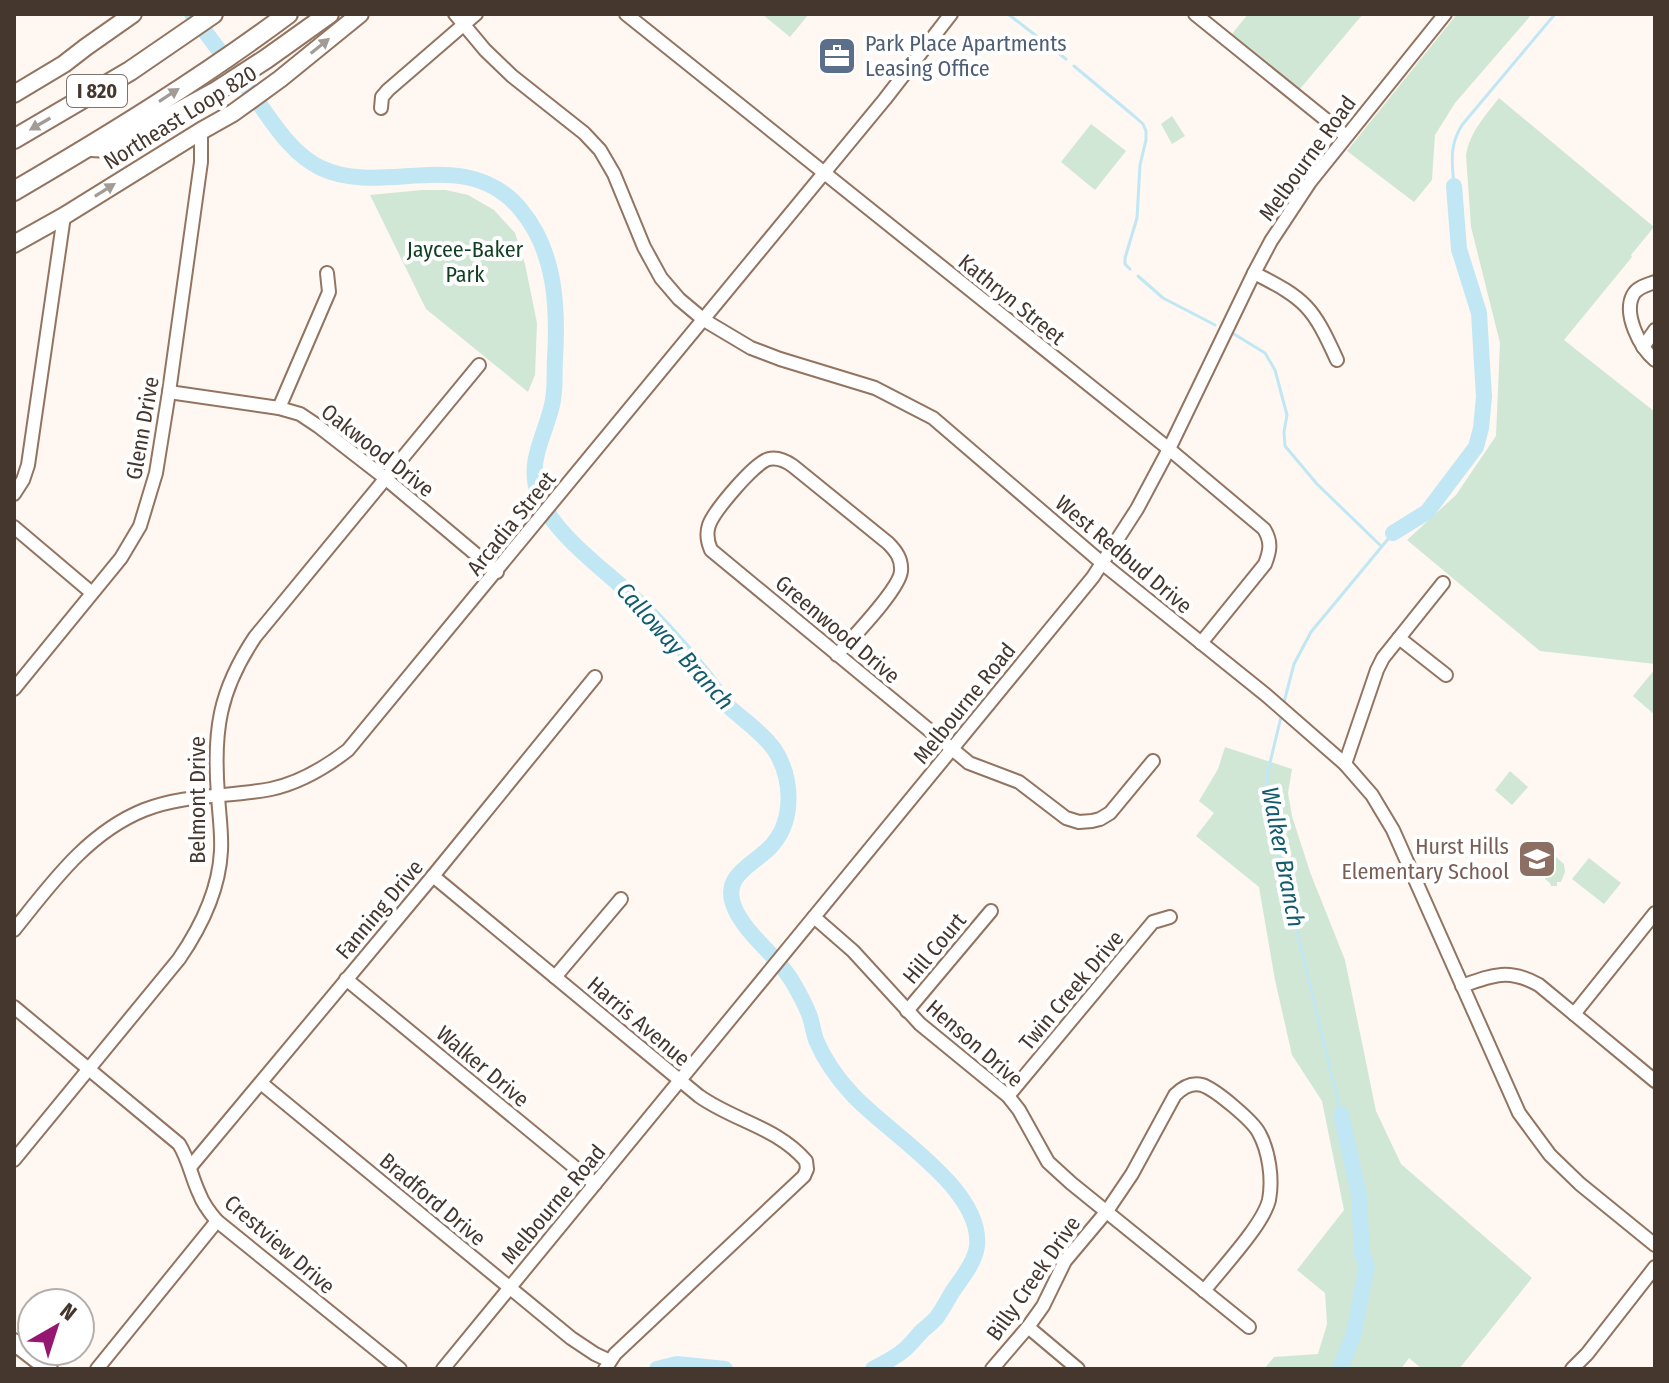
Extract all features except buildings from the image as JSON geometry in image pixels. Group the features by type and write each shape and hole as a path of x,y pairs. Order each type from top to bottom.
{"highway":[{"name":"I 820","path":"14,139 130,71 213,14"},
{"name":"I 820","path":"14,191 90,147 288,14"},
{"path":"90,147 112,148 215,92 329,14"}],"main road":[{"path":"14,94 64,64 133,14"},
{"name":"Northeast Loop 820","path":"14,244 233,113 360,14"},
{"path":"14,1342 49,1369"}],"street":[{"path":"381,108 382,97 388,90 459,19 476,14"},
{"name":"Kathryn Street","path":"626,14 1169,449 1264,529 1270,550 1265,564 1201,643"},
{"name":"Arcadia Street","path":"14,930 54,880 87,847 109,829 144,810 163,804 274,789 325,766 348,750 825,173 951,14"},
{"path":"1195,14 1346,136"},
{"name":"Melbourne Road","path":"443,1369 1078,596 1137,509 1254,273 1291,209 1445,14"},
{"name":"West Redbud Drive","path":"459,19 512,76 584,133 600,150 614,174 644,247 661,278 679,299 704,320 751,348 875,388 933,418 1345,764 1372,795 1393,830 1519,1113 1550,1155 1580,1184 1655,1245"},
{"name":"Glenn Drive","path":"14,689 121,558 140,526 156,473 169,392 201,162 201,131"},
{"path":"14,494 28,465 64,216"},
{"path":"279,408 329,292 327,273"},
{"path":"1254,273 1291,292 1308,306 1320,323 1337,360"},
{"path":"1655,282 1637,290 1631,300 1633,325 1643,347 1655,360"},
{"path":"1643,347 1655,330"},
{"name":"Belmont Drive","path":"14,1160 179,959 205,916 216,884 221,853 217,728 227,689 241,657 479,365"},
{"name":"Oakwood Drive","path":"169,392 279,408 300,414 385,478 497,572"},
{"name":"Greenwood Drive","path":"837,655 898,582 900,562 888,543 787,461 770,459 749,473 714,515 707,535 711,550 837,655 969,763 1019,782 1066,818 1079,822 1100,819 1110,813 1153,761"},
{"path":"14,527 92,593"},
{"path":"1345,764 1383,658 1443,583"},
{"path":"1399,638 1446,675"},
{"name":"Fanning Drive","path":"191,1166 595,677"},
{"name":"Harris Avenue","path":"433,876 680,1081 716,1108 773,1133 801,1155 807,1169 794,1186"},
{"path":"555,977 621,899"},
{"name":"Hill Court","path":"907,1011 991,911"},
{"path":"1574,1014 1655,913"},
{"name":"Henson Drive","path":"814,917 853,951 935,1038 1008,1096 1048,1162 1249,1327"},
{"name":"Twin Creek Drive","path":"1008,1096 1153,922 1170,917"},
{"path":"1462,986 1501,974 1527,978 1655,1081"},
{"name":"Walker Drive","path":"346,979 595,1184"},
{"name":"Crestview Drive","path":"14,1007 172,1137 185,1152 202,1202 217,1221 400,1369"},
{"name":"Bradford Drive","path":"261,1083 607,1365 794,1186"},
{"name":"Billy Creek Drive","path":"992,1369 1028,1327 1043,1306 1065,1261 1107,1211 1132,1174 1175,1095 1192,1084 1210,1089 1251,1121 1259,1132 1270,1168 1270,1196 1263,1215 1204,1291"},
{"path":"97,1369 217,1221"},
{"path":"1572,1369 1655,1267"},
{"path":"1028,1327 1078,1369"}],"green space":[{"path":"762,14 809,14 790,37"},
{"path":"1248,14 1363,14 1299,90 1232,34"},
{"path":"1457,14 1532,14 1455,103 1435,135 1432,180 1414,202 1347,151"},
{"path":"1499,98 1654,227 1564,340 1655,412 1655,664 1540,651 1407,540 1456,495 1496,436 1500,343 1471,227 1466,155 1483,118"},
{"path":"1172,116 1185,136 1172,144 1161,124"},
{"path":"1091,124 1126,151 1095,190 1061,162"},
{"name":"Jaycee-Baker Park","path":"446,190 468,195 494,210 515,233 537,323 535,375 528,392 426,309 370,195"},
{"path":"1655,669 1655,715 1633,696"},
{"path":"1225,747 1292,769 1288,793 1292,816 1310,872 1345,960 1376,1111 1401,1164 1532,1278 1459,1369 1422,1369 1409,1358 1401,1369 1264,1369 1274,1357 1318,1354 1327,1324 1325,1293 1297,1270 1344,1210 1322,1101 1292,1055 1259,887 1196,836 1214,813 1199,801 1218,769"},
{"path":"1510,771 1528,787 1512,805 1495,790"},
{"path":"1551,857 1564,864 1565,872 1557,886 1551,886 1545,879 1544,865"},
{"path":"1589,858 1621,883 1604,904 1572,879"}],"waterway":[{"name":"Calloway Branch","path":"192,14 283,136 310,162 346,176 450,175 476,179 499,190 533,226 548,262 555,301 553,399 535,470 535,481 544,507 565,535 648,612 727,705 774,749 785,772 788,810 773,844 736,879 731,897 735,909 792,981 809,1014 819,1047 837,1075 867,1109 949,1182 965,1203 975,1224 977,1246 973,1259 937,1317 901,1353 873,1369"},
{"path":"1008,14 1066,59"},
{"name":"Walker Branch","path":"1454,186 1453,147 1462,125 1555,14"},
{"path":"1074,66 1143,124 1146,131 1140,165 1137,218 1125,258 1125,264 1130,269"},
{"name":"Walker Branch","path":"1393,533 1427,512 1476,447 1481,428 1484,397 1479,313 1459,249 1454,186"},
{"path":"1138,276 1163,298 1215,325"},
{"path":"1234,334 1265,353 1275,370 1287,415 1285,446 1317,484 1380,545"},
{"name":"Walker Branch","path":"1283,706 1294,664 1311,632 1393,533"},
{"name":"Walker Branch","path":"1282,713 1267,775 1268,810 1341,1114"},
{"name":"Walker Branch","path":"1340,1369 1354,1333 1367,1265 1362,1254 1359,1195 1341,1114"},
{"name":"Calloway Branch","path":"657,1369 677,1364 725,1369"}],"place":[{"name":"Park Place Apartments Leasing Office","path":"837,56"},
{"name":"Hurst Hills Elementary School","path":"1537,859"}]}
